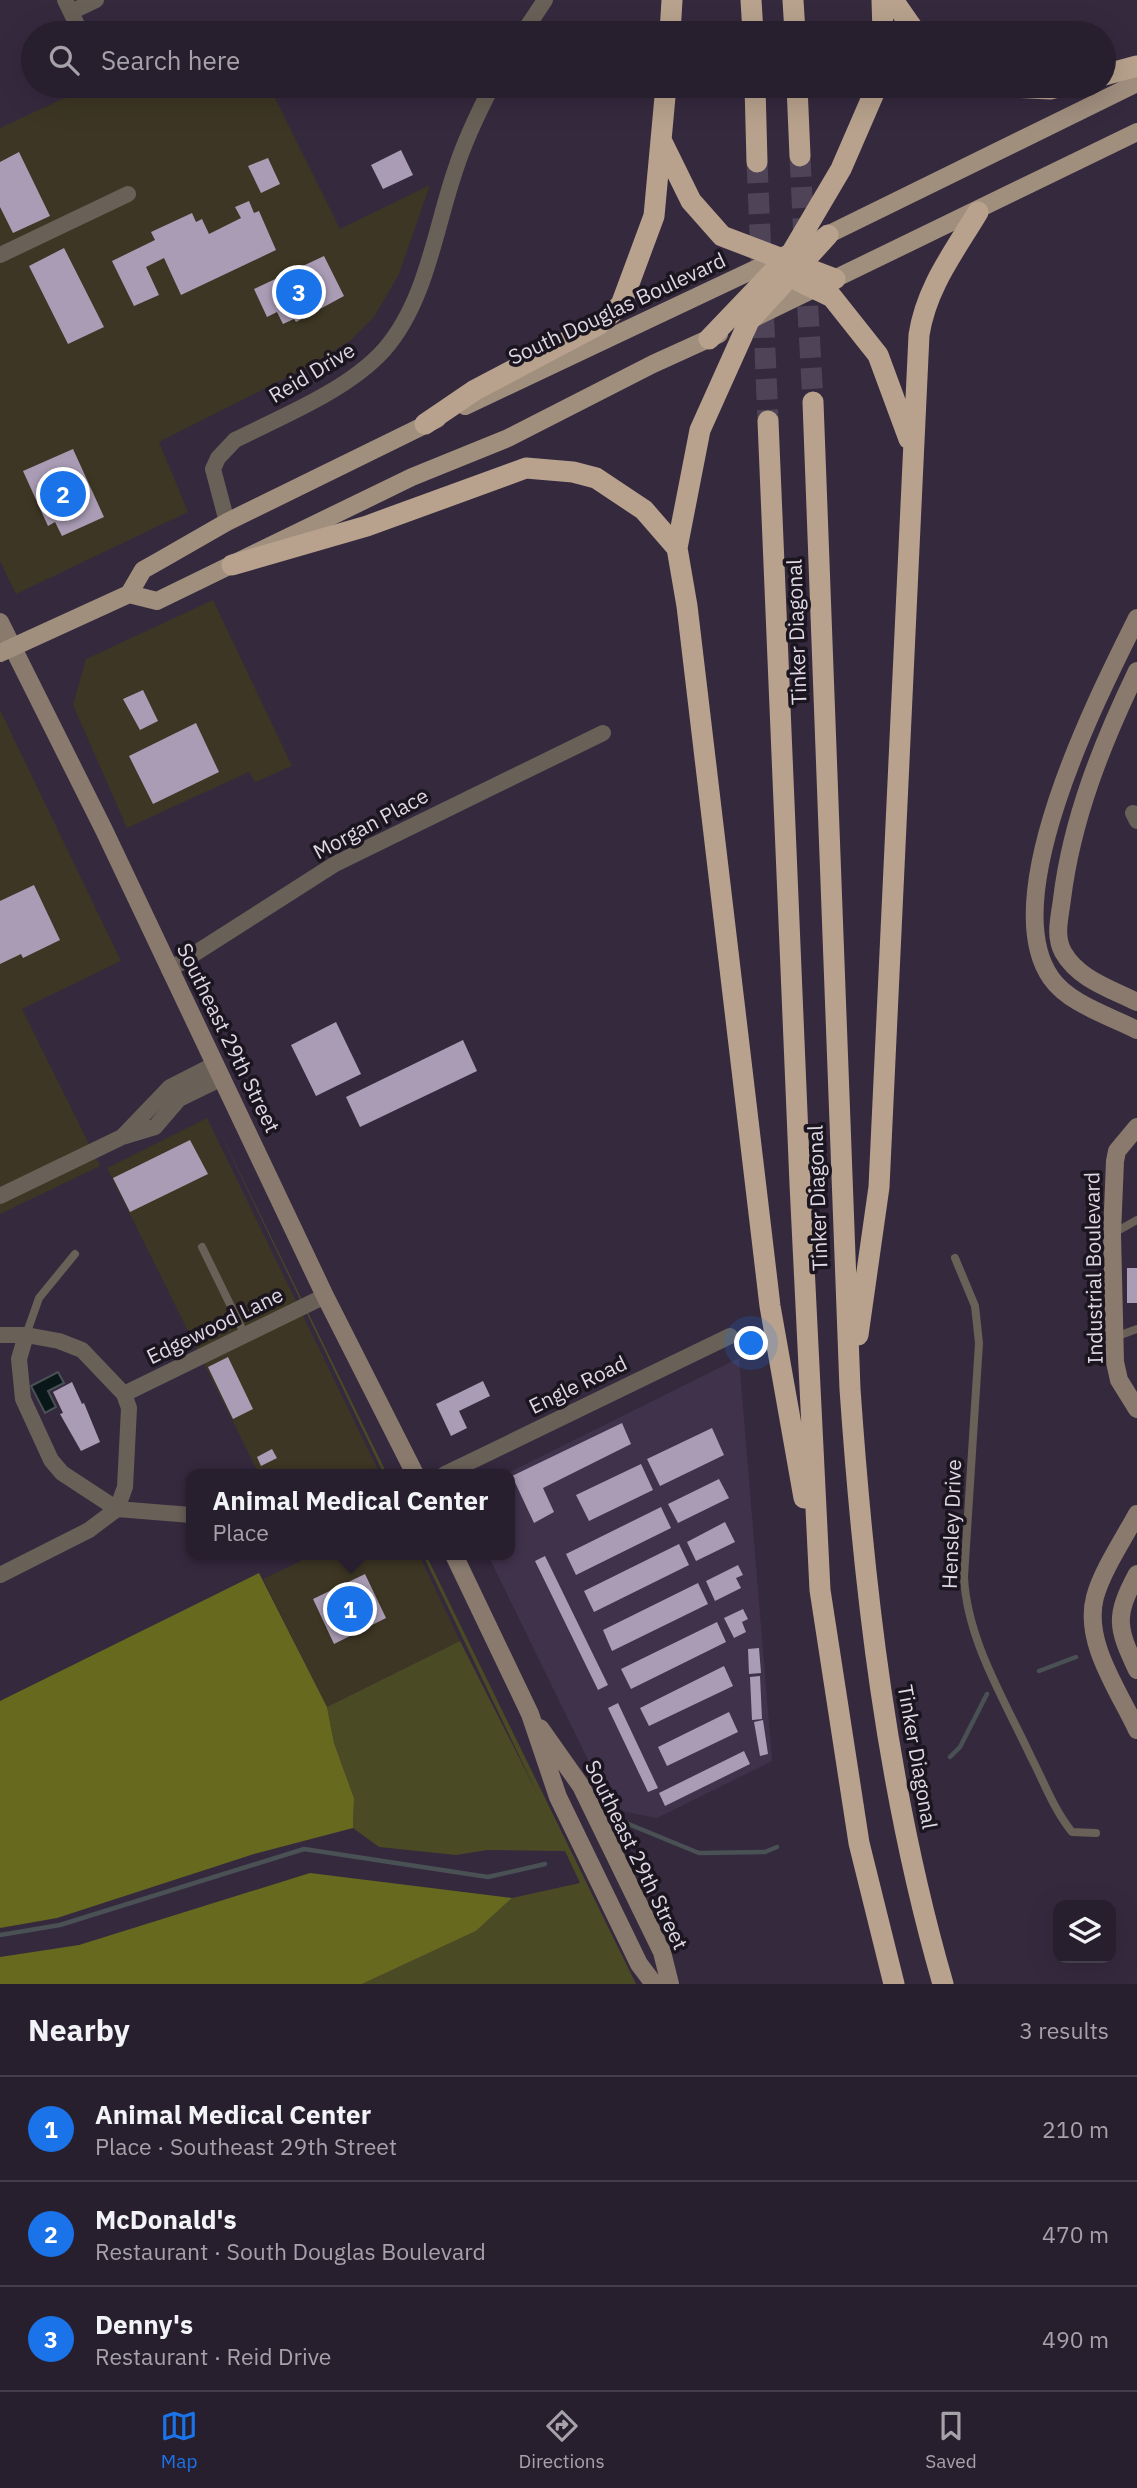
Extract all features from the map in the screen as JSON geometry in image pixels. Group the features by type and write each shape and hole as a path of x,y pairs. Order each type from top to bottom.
{"highway":[{"path":"671,21 672,0"},
{"path":"751,0 752,21"},
{"path":"793,0 794,21"},
{"path":"882,0 883,21"},
{"path":"893,0 908,21"},
{"path":"1116,72 1137,66"},
{"path":"425,424 475,390 598,325 621,305 654,216 665,98"},
{"path":"755,98 757,162"},
{"path":"798,98 800,156"},
{"path":"820,1590 770,1306 687,606 677,548 700,430 749,321 841,169 872,98"},
{"path":"662,142 691,201 704,219 734,243 784,265 835,279"},
{"path":"850,1389 879,1187 892,862 902,754 912,448 924,306 978,212"},
{"path":"709,339 784,265 828,235"},
{"path":"784,265 815,289 832,297 878,355 912,448"},
{"name":"Tinker Diagonal","path":"813,402 850,1389 860,1522 882,1711 926,1923 943,1984"},
{"name":"Tinker Diagonal","path":"768,421 820,1590 859,1843 894,1984"},
{"path":"232,565 366,526 526,468 573,472 596,478 644,510 677,548"}],"main road":[{"path":"1116,93 1137,83"},
{"path":"828,235 1107,98"},
{"path":"129,594 157,601 412,477 508,438 709,339 978,212 1072,162 1137,132"},
{"name":"South Douglas Boulevard","path":"6,650 129,594 143,570 228,522 425,424 784,265"},
{"path":"1137,618 1070,760 1043,856 1034,932 1041,961 1052,981 1071,997 1137,1030"},
{"name":"Southeast 29th Street","path":"0,622 6,650 104,830 325,1296 412,1469"},
{"path":"1137,671 1103,742 1079,814 1065,874 1058,934 1062,950 1083,975 1137,1002"},
{"name":"Industrial Boulevard","path":"1137,1127 1117,1151 1112,1234 1119,1380 1137,1409"},
{"path":"1137,1514 1095,1595 1092,1614 1094,1636 1137,1730"},
{"name":"Southeast 29th Street","path":"456,1560 530,1714 558,1797 639,1964 654,1984"},
{"path":"1137,1574 1119,1615 1120,1633 1137,1670"},
{"name":"Southeast 29th Street","path":"530,1714 581,1786 662,1952 670,1984"}],"street":[{"path":"68,6 96,0"},
{"path":"531,21 545,0"},
{"name":"Reid Drive","path":"228,522 213,469 224,451 235,440 358,373 383,350 405,319 415,298 456,168 487,98"},
{"path":"0,255 128,194"},
{"name":"Morgan Place","path":"169,970 335,864 603,733"},
{"path":"0,1196 122,1137 170,1087 218,1071"},
{"name":"Edgewood Lane","path":"124,1394 325,1296"},
{"path":"0,1335 26,1335 59,1341 82,1350 124,1394 128,1408 125,1487 117,1509 89,1530 0,1575"},
{"path":"26,1335 19,1359 23,1399 51,1460 62,1473 117,1509 186,1516"},
{"name":"Engle Road","path":"455,1469 730,1336"}],"lane":[{"path":"1112,1234 1125,1224 1137,1220"},
{"path":"202,1247 245,1335"},
{"path":"26,1335 39,1298 75,1254"},
{"name":"Hensley Drive","path":"955,1258 975,1306 979,1343 964,1577 968,1610 1001,1694 1059,1812 1072,1832 1096,1833"},
{"path":"1115,1337 1137,1329"}],"shaded area":[{"path":"64,98 275,98 340,229 430,185 399,274 374,317 351,340 315,363 159,442 188,512 16,594 0,561 0,128"},
{"path":"213,600 292,766 255,782 249,772 127,828 73,705 86,659"},
{"path":"0,710 121,961 22,1009 100,1166 0,1214"},
{"path":"212,1116 385,1469 382,1469"},
{"path":"207,1118 378,1469 257,1469 107,1168"},
{"path":"739,1358 772,1761 657,1818 612,1809 490,1560 515,1560 515,1470"},
{"path":"58,1372 64,1383 48,1391 56,1407 45,1413 31,1386"},
{"path":"421,1560 460,1641 327,1707 263,1579 301,1561"},
{"path":"425,1560 428,1560 636,1984 362,1984 476,1931 512,1898 580,1883 565,1851 487,1850 456,1855 379,1847 353,1828 354,1798 334,1743 327,1707 460,1641 538,1795"},
{"path":"259,1573 327,1707 334,1743 354,1798 353,1828 254,1854 57,1918 0,1928 0,1701"},
{"path":"310,1873 512,1898 476,1931 362,1984 0,1984 0,1957 79,1945"}],"building":[{"path":"401,150 413,175 383,189 371,165"},
{"path":"19,152 50,216 13,233 0,207 0,162"},
{"path":"268,158 280,184 261,193 248,166"},
{"path":"249,201 254,213 259,211 276,250 181,295 164,258 146,267 159,295 134,306 112,261 155,240 151,232 192,213 196,222 202,219 209,234 241,218 235,207"},
{"path":"64,248 104,327 68,344 29,266"},
{"path":"324,256 344,296 296,322 294,319 283,324 277,312 267,317 254,289"},
{"path":"73,449 104,517 62,536 55,522 48,526 23,471"},
{"path":"143,690 158,721 140,730 123,699"},
{"path":"196,723 219,772 153,804 129,756"},
{"path":"34,885 60,940 23,958 21,954 0,964 0,901"},
{"path":"336,1022 361,1074 316,1096 291,1045"},
{"path":"463,1040 477,1071 360,1127 346,1097"},
{"path":"190,1140 208,1174 130,1212 113,1178"},
{"path":"1127,1268 1137,1268 1137,1303 1127,1303"},
{"path":"228,1357 253,1409 233,1419 208,1367"},
{"path":"483,1381 490,1396 459,1411 467,1428 451,1436 436,1404"},
{"path":"72,1382 100,1442 81,1451 60,1414 63,1413 53,1392"},
{"path":"622,1423 631,1444 543,1488 554,1512 534,1523 515,1482 515,1475"},
{"path":"712,1428 724,1455 660,1486 647,1459"},
{"path":"272,1449 277,1458 261,1466 257,1457"},
{"path":"641,1464 653,1490 589,1521 576,1495"},
{"path":"719,1479 729,1498 678,1523 668,1504"},
{"path":"661,1507 671,1528 576,1575 566,1554"},
{"path":"725,1522 735,1542 696,1561 687,1542"},
{"path":"679,1544 689,1565 594,1612 584,1591"},
{"path":"545,1556 608,1685 598,1690 535,1561"},
{"path":"738,1565 743,1575 736,1578 741,1588 715,1601 706,1581"},
{"path":"365,1574 386,1618 334,1644 313,1599"},
{"path":"698,1583 708,1604 612,1651 603,1630"},
{"path":"743,1609 748,1619 742,1622 746,1632 734,1638 724,1618"},
{"path":"717,1622 726,1642 631,1689 621,1669"},
{"path":"759,1648 761,1673 749,1674 748,1649"},
{"path":"724,1666 733,1686 649,1726 640,1708"},
{"path":"760,1676 762,1719 752,1720 750,1677"},
{"path":"618,1703 658,1788 648,1792 608,1708"},
{"path":"729,1712 738,1732 667,1766 658,1747"},
{"path":"763,1720 768,1754 760,1756 754,1722"},
{"path":"744,1751 750,1764 665,1806 659,1793"}],"waterway":[{"path":"1039,1671 1076,1657"},
{"path":"950,1757 960,1747 987,1694"},
{"path":"626,1823 699,1853 765,1852 777,1847"},
{"path":"0,1935 60,1925 304,1849 488,1877 545,1864"}],"tunnel":[{"path":"800,156 804,240"},
{"path":"757,162 768,421"},
{"path":"806,275 813,402"}],"place":[{"name":"Denny's","path":"299,292"},
{"name":"McDonald's","path":"63,494"},
{"name":"Animal Medical Center","path":"350,1609"}]}
